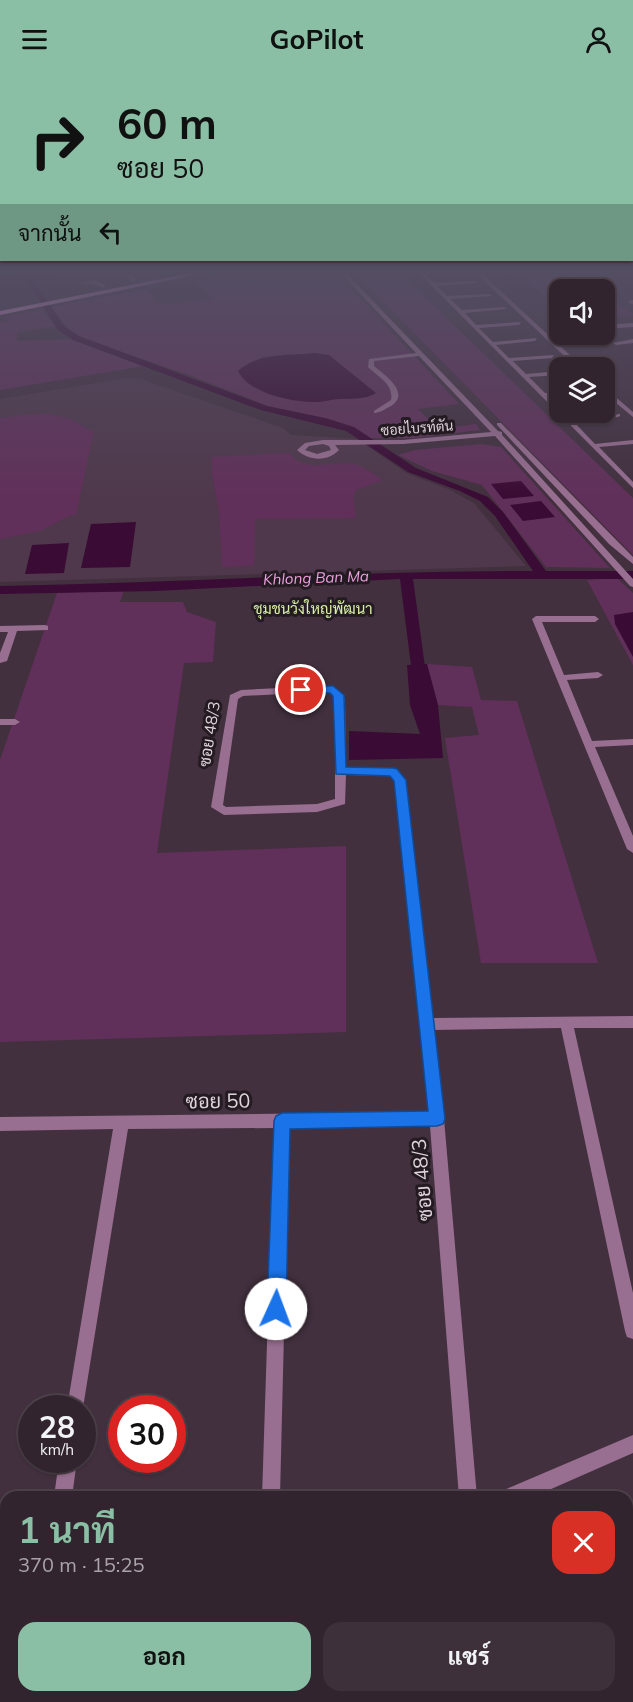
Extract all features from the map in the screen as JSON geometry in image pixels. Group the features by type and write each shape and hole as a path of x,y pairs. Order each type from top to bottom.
{"street":[{"path":"413,347 633,561"},
{"path":"421,347 504,435 633,584"},
{"path":"494,347 549,402"},
{"path":"558,347 569,357"},
{"path":"376,412 394,401 396,393 392,386 371,367 371,360 420,354"},
{"path":"507,360 552,356"},
{"path":"524,376 549,374"},
{"path":"543,396 549,395"},
{"path":"615,399 633,415"},
{"path":"570,423 633,486"},
{"name":"ซอยไบรท์ตัน","path":"504,435 411,447 334,452 316,457 301,450 307,444 403,442 504,435"},
{"path":"594,446 633,442"},
{"path":"328,443 334,447 334,452"},
{"path":"621,474 633,473"},
{"path":"596,618 536,619 633,849"},
{"path":"0,629 45,628"},
{"path":"2,661 13,629"},
{"path":"561,678 598,675"},
{"name":"ซอย 48/3","path":"321,689 336,692 340,699 340,771 341,801 326,807 220,809 216,803 233,697 241,693 252,692 321,689"},
{"path":"0,722 15,722"},
{"path":"590,744 633,742"},
{"name":"ซอย 48/3","path":"340,771 393,772 400,780 428,1024 468,1491"},
{"path":"620,819 633,819"},
{"path":"566,1022 633,1330"},
{"path":"428,1024 633,1022"},
{"name":"ซอย 50","path":"0,1125 437,1119"},
{"path":"271,1491 282,1121"},
{"path":"78,1395 121,1124"},
{"path":"525,1491 633,1444"},
{"path":"64,1491 66,1473"}],"shaded area":[{"path":"0,347 91,347 143,366 0,390"},
{"path":"107,347 406,347 459,404 418,409 438,429 476,424 480,430 414,438 369,438 333,420 268,406 192,376","holes":["279,356 354,399 341,398 261,357"]},
{"path":"428,347 476,347 549,417 549,423 555,423 633,498 633,555"},
{"path":"315,353 329,355 376,393 359,398 317,402 296,401 273,396 252,386 238,371 264,358"},
{"path":"126,378 141,379 283,428 291,435 357,439 408,474 448,489 474,503 526,566 0,582 0,399"},
{"path":"48,414 68,418 94,430 76,515 71,515 40,531 0,539 0,418"},
{"path":"481,444 501,447 610,568 546,567 482,485 432,471 398,455 415,450"},
{"path":"289,453 304,464 349,463 358,465 383,480 356,490 353,497 356,518 255,519 254,565 222,567 219,511 212,474 212,457"},
{"path":"521,481 534,496 503,499 491,484"},
{"path":"541,501 555,517 523,521 510,505"},
{"path":"136,522 130,567 81,568 91,524"},
{"path":"69,543 64,573 25,574 32,545"},
{"path":"617,578 633,593 633,665 587,580"},
{"path":"124,590 120,602 183,602 187,612 216,622 213,662 184,663 157,853 346,846 346,1032 0,1042 0,760 57,593"},
{"path":"633,612 633,657 615,624 614,615"},
{"path":"427,664 472,667 481,700 517,701 598,963 481,963 445,738 479,735 472,707 438,705"},
{"path":"427,664 438,705 443,758 349,760 349,731 420,734 410,705 407,665"}],"waterway":[{"path":"100,347 264,408 325,421 350,429 412,470 464,489 484,499 499,514 542,575"},
{"name":"Khlong Ban Ma","path":"0,590 155,587 406,575"},
{"name":"Khlong Ban Ma","path":"406,575 542,575"},
{"path":"406,575 421,689"},
{"name":"Khlong Ban Ma","path":"542,575 633,575"}],"district":[{"name":"ชุมชนวังใหญ่พัฒนา","path":"313,609"}],"route":[{"path":"276,1309 282,1121 437,1119 400,780 393,772 387,771 340,771 339,695 333,690 301,690"}]}
